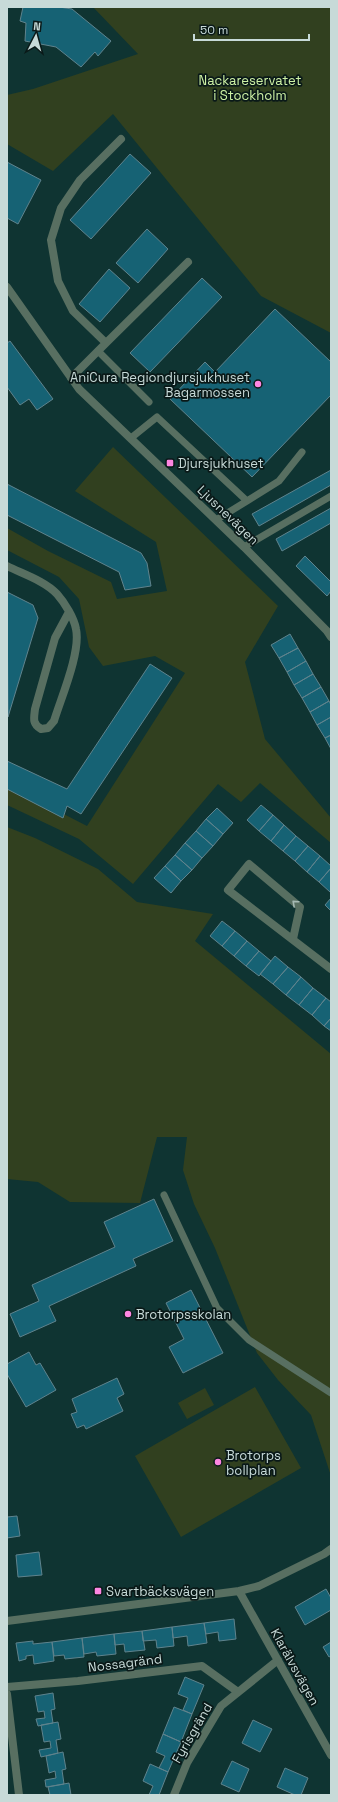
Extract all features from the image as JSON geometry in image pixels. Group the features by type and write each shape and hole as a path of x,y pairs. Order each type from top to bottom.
{"street":[{"path":"106,343 73,311 58,280 51,240 61,208 80,180 121,139"},
{"path":"71,378 188,262"},
{"name":"Ljusnevägen","path":"7,287 79,388 330,632"},
{"path":"7,566 44,584 57,594 69,612 76,630 76,651 54,721 48,728 41,729 36,726 33,720 35,709 55,638 69,612"},
{"path":"293,939 300,907 249,864 228,890 331,969"},
{"path":"7,1621 239,1591 259,1586 331,1549"},
{"name":"Klarälvsvägen","path":"239,1591 331,1755"},
{"name":"Fyrisgränd","path":"174,1795 187,1763 221,1706 278,1660"},
{"name":"Nossagränd","path":"7,1687 78,1681 202,1666 238,1692"},
{"path":"7,1694 19,1795"}],"lane":[{"path":"98,351 149,402"},
{"path":"131,438 157,416 247,501"},
{"path":"216,520 280,481 302,452"},
{"path":"244,547 331,496"},
{"path":"164,1195 217,1308 249,1340 331,1393"}],"green space":[{"name":"Nackareservatet i Stockholm","path":"93,7 331,7 331,333 261,296 113,114 53,171 7,144 7,95 33,89 138,54"},
{"path":"113,447 278,606 245,662 265,739 331,818 331,843 260,783 241,802 218,784 133,884 79,839 7,805 7,785 87,826 185,673 155,656 103,666 89,647 79,599 59,577 7,550 7,528 48,551 111,582 117,599 167,591 156,542 75,491"},
{"path":"7,827 35,838 98,869 137,902 213,914 195,941 331,1054 331,1476 311,1415 278,1380 257,1353 215,1248 194,1204 183,1170 187,1137 157,1137 140,1203 70,1202 38,1182 7,1179"},
{"name":"Brotorps bollplan","path":"255,1387 301,1468 181,1537 135,1456"},
{"path":"205,1388 214,1405 187,1419 178,1403"}],"building":[{"path":"23,7 59,7 72,9 111,41 98,56 95,52 81,67 56,47 25,41 26,23 20,21"},
{"path":"130,154 151,173 91,239 70,220"},
{"path":"7,162 41,180 18,224 7,218"},
{"path":"147,229 168,249 138,283 116,263"},
{"path":"109,269 130,288 100,322 79,304"},
{"path":"202,278 222,297 150,372 130,353"},
{"name":"AniCura Regiondjursjukhuset Bagarmossen","path":"275,309 331,362 331,395 252,477 170,399 205,362 215,372"},
{"path":"10,341 53,399 37,410 29,399 20,405 7,387 7,343"},
{"path":"331,470 331,485 259,526 252,514"},
{"path":"7,484 141,553 147,563 151,586 125,590 119,572 7,515"},
{"path":"331,508 331,523 282,551 276,539"},
{"path":"305,556 331,582 331,591 327,596 296,566"},
{"path":"7,592 33,605 38,618 8,717"},
{"path":"290,634 298,648 279,658 271,645"},
{"path":"298,648 306,661 287,672 279,658"},
{"path":"306,661 313,674 294,685 287,672"},
{"path":"150,664 172,678 81,814 67,806 63,818 7,789 7,761 67,789"},
{"path":"313,674 321,687 302,698 294,685"},
{"path":"321,687 329,701 310,712 302,698"},
{"path":"329,701 331,705 331,717 317,725 310,712"},
{"path":"331,717 331,735 325,738 317,725"},
{"path":"331,735 331,749 325,738"},
{"path":"261,805 273,815 259,831 247,820"},
{"path":"217,808 233,823 223,834 206,819"},
{"path":"273,815 284,825 271,841 259,831"},
{"path":"206,819 223,834 213,846 196,831"},
{"path":"284,825 296,836 283,851 271,841"},
{"path":"196,831 213,846 202,858 185,843"},
{"path":"296,836 308,846 295,861 283,851"},
{"path":"185,843 202,858 192,870 175,855"},
{"path":"308,846 320,856 307,872 295,861"},
{"path":"175,855 192,870 181,881 165,866"},
{"path":"320,856 331,866 331,868 319,882 307,872"},
{"path":"165,866 181,881 171,893 154,878"},
{"path":"331,868 331,892 330,892 319,882"},
{"path":"331,898 331,911 325,905"},
{"path":"222,921 235,931 222,946 210,936"},
{"path":"235,931 247,941 234,956 222,946"},
{"path":"247,941 259,951 246,966 234,956"},
{"path":"259,951 271,961 259,976 246,966"},
{"path":"275,956 288,967 273,984 260,974"},
{"path":"288,967 301,977 286,995 273,984"},
{"path":"301,977 313,988 299,1005 286,995"},
{"path":"313,988 326,998 312,1015 299,1005"},
{"path":"326,998 331,1002 331,1018 324,1026 312,1015"},
{"path":"331,1018 331,1031 324,1026"},
{"path":"154,1199 173,1241 133,1259 136,1266 49,1306 56,1321 20,1337 10,1314 39,1301 32,1285 115,1247 104,1222"},
{"path":"191,1290 223,1353 183,1373 169,1347 184,1339 166,1303"},
{"path":"29,1352 36,1365 40,1363 56,1390 26,1407 7,1374 7,1364"},
{"path":"117,1378 124,1394 117,1398 123,1411 86,1429 84,1425 77,1428 71,1414 77,1412 72,1399"},
{"path":"17,1516 20,1536 7,1538 7,1517"},
{"path":"39,1552 42,1575 18,1577 16,1555"},
{"path":"326,1589 331,1598 331,1610 305,1625 295,1607"},
{"path":"234,1619 236,1639 219,1641 218,1632 206,1634 204,1623"},
{"path":"204,1623 207,1643 188,1646 187,1636 173,1638 172,1627"},
{"path":"172,1627 174,1646 157,1648 156,1640 143,1641 142,1631"},
{"path":"142,1631 145,1650 125,1652 124,1644 115,1645 114,1634"},
{"path":"114,1634 116,1654 97,1656 96,1652 84,1654 82,1638"},
{"path":"82,1638 84,1657 65,1659 64,1655 54,1656 52,1642"},
{"path":"33,1641 33,1644 52,1642 54,1661 34,1664 33,1655 26,1656 26,1659 19,1661 16,1643"},
{"path":"331,1642 331,1656 329,1657 323,1647"},
{"path":"185,1677 204,1685 192,1714 183,1710 188,1698 178,1694"},
{"path":"53,1693 55,1709 51,1710 53,1723 38,1726 36,1719 45,1718 44,1711 38,1712 35,1696"},
{"path":"174,1707 192,1714 181,1742 163,1734"},
{"path":"253,1720 272,1729 260,1752 242,1743"},
{"path":"58,1722 61,1739 56,1740 58,1753 41,1757 39,1750 51,1748 50,1741 44,1742 41,1725"},
{"path":"163,1734 181,1742 168,1772 159,1768 165,1756 156,1752"},
{"path":"63,1752 66,1769 62,1770 64,1784 46,1787 45,1780 56,1778 55,1771 49,1773 46,1756"},
{"path":"232,1761 249,1769 239,1792 221,1784"},
{"path":"150,1764 168,1772 159,1795 149,1795 153,1786 143,1781"},
{"path":"285,1768 308,1778 301,1795 295,1795 277,1787"},
{"path":"69,1783 71,1795 50,1795 48,1787"}],"place":[{"name":"AniCura Regiondjursjukhuset Bagarmossen","path":"258,384"},
{"name":"Djursjukhuset","path":"170,463"},
{"name":"Brotorpsskolan","path":"128,1314"},
{"name":"Brotorps bollplan","path":"218,1462"},
{"name":"Svartbäcksvägen","path":"98,1591"}]}
